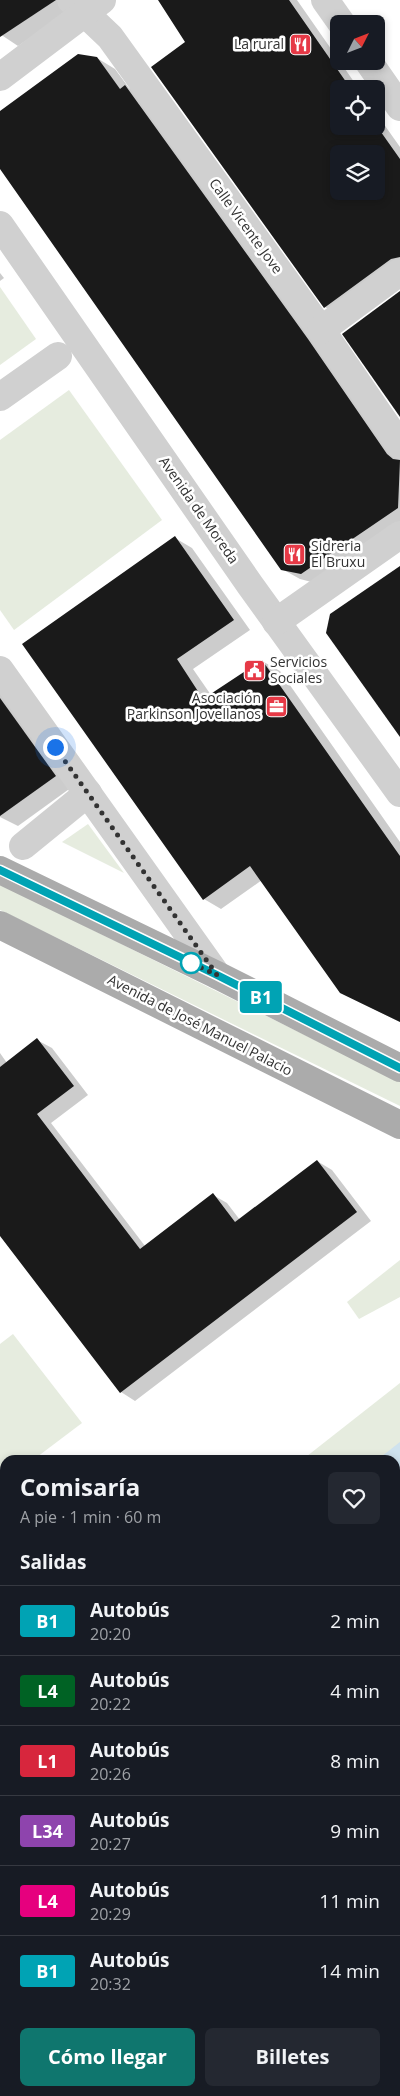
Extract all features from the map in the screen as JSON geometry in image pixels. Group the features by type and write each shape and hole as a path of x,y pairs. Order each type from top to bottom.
{"main road":[{"path":"0,870 217,975 400,1068"},
{"name":"Avenida de José Manuel Palacio","path":"0,925 400,1124"}],"street":[{"path":"325,0 336,15"},
{"path":"0,77 86,4"},
{"name":"Calle Vicente Jove","path":"86,4 321,330 400,444"},
{"path":"374,70 400,106"},
{"name":"Avenida de Moreda","path":"0,225 276,622 400,793"},
{"path":"321,330 400,272"},
{"path":"0,397 58,356"},
{"path":"276,622 400,535"},
{"path":"0,670 217,975"},
{"path":"23,846 88,794"}],"shaded area":[{"path":"0,287 36,339 0,365"},
{"path":"69,390 162,520 14,630 0,610 0,440"},
{"path":"88,824 124,873 62,842"},
{"path":"0,884 400,1082 400,1106 0,910"},
{"path":"400,1260 400,1297 359,1319 347,1302"},
{"path":"13,1334 82,1423 40,1455 0,1455 0,1344"},
{"path":"400,1383 400,1455 308,1455"}],"water":[{"path":"400,1442 400,1455 383,1455"}],"building":[{"path":"0,0 56,0 0,37"},
{"path":"158,0 289,0 330,59 330,70 338,70 345,80 330,80 330,135 383,135 400,159 400,257 391,259 324,308 151,67 185,42"},
{"path":"78,54 97,57 120,89 125,85 308,339 387,454 393,459 400,460 398,508 301,574 281,570 0,169 0,111"},
{"path":"400,291 400,417 342,334"},
{"path":"175,536 234,620 177,659 203,699 262,660 400,856 400,1022 340,993 250,866 203,900 22,644"},
{"path":"400,566 400,737 326,633 330,614"},
{"path":"0,698 56,776 0,816"},
{"path":"37,1038 74,1086 37,1114 140,1249 213,1193 235,1222 317,1160 357,1212 120,1393 0,1236 0,1067"}],"bus line":[{"name":"B1","path":"0,870 217,975 400,1068"}],"place":[{"name":"La rural","path":"300,44"},
{"name":"Sidreria El Bruxu","path":"295,554"},
{"name":"Servicios Sociales","path":"254,670"},
{"name":"Asociación Parkinson Jovellanos","path":"277,706"}],"route":[{"path":"55,747 217,975 191,963"}]}
